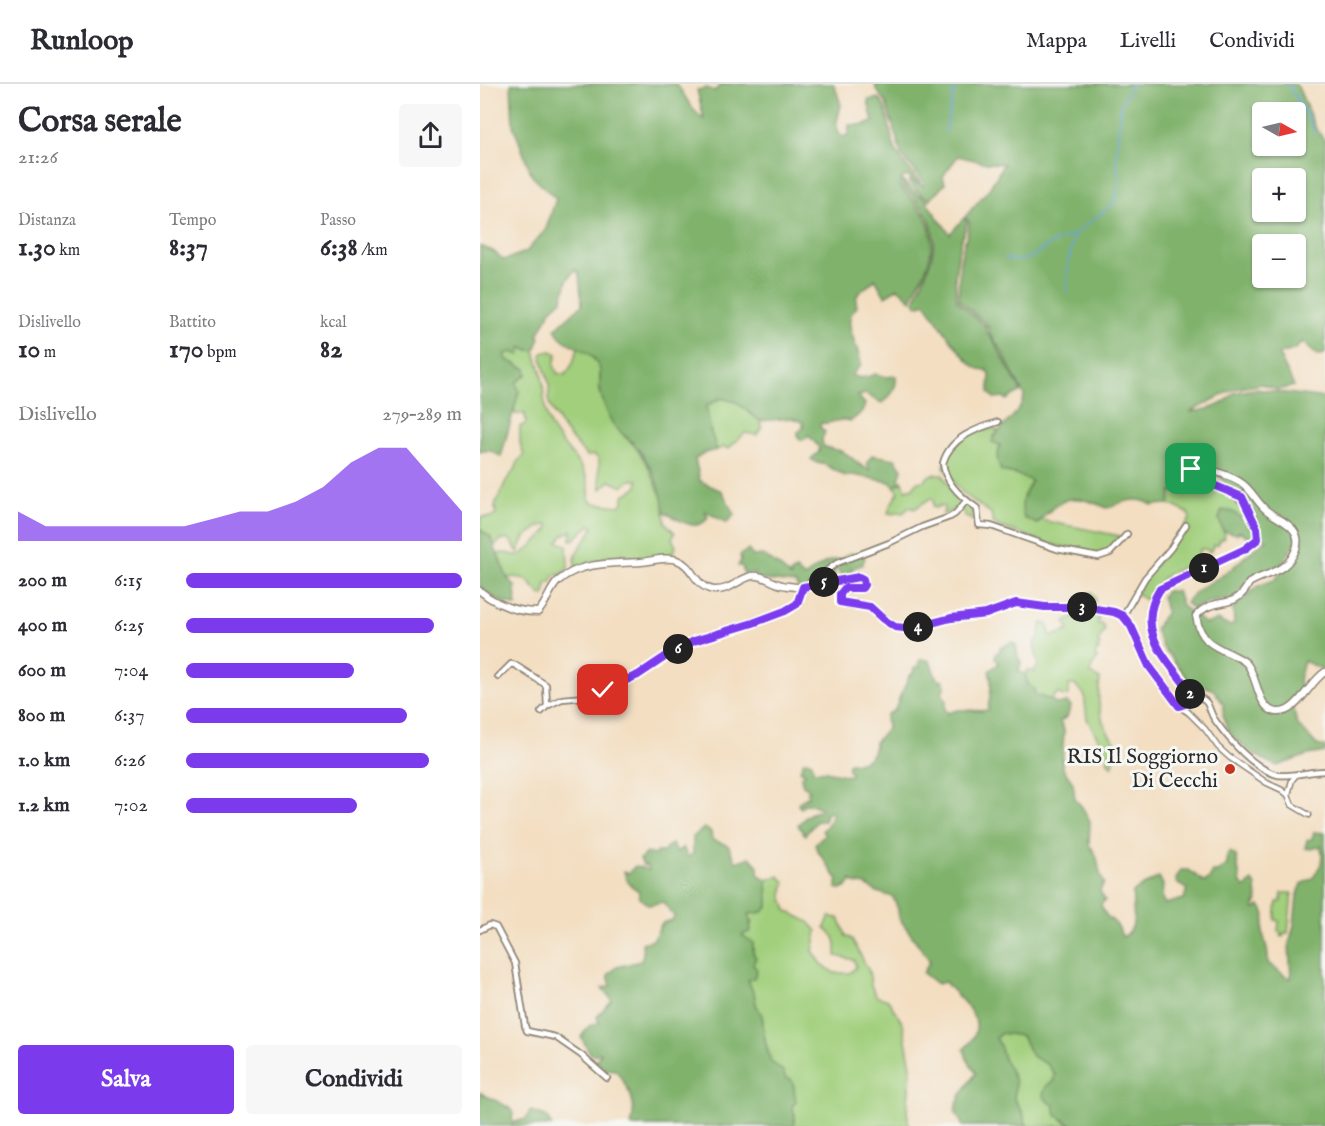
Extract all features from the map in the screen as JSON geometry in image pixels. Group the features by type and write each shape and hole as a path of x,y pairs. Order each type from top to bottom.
{"street":[{"path":"998,422 964,434 944,458 943,467 953,487 966,501 977,508 979,525 991,526 1051,547 1098,557 1110,553 1127,534"},
{"path":"1191,696 1182,680 1156,647 1151,633 1150,616 1153,600 1160,589 1245,549 1258,539 1257,528 1242,497 1194,477 1191,469 1196,467 1242,483 1266,510 1286,522 1296,532 1298,542 1293,555 1280,570 1249,583 1244,595 1234,602 1217,603 1202,608 1196,616 1198,629 1209,643 1245,661 1253,673 1262,703 1270,710 1278,712 1289,710 1325,672"},
{"path":"541,712 547,706 562,699 585,697 638,675 694,641 785,611 797,604 803,587 837,563 955,514 966,501"},
{"path":"1123,616 1145,578 1172,548 1186,525"},
{"path":"480,591 504,606 538,612 558,581 576,571 607,562 640,562 666,558 678,560 700,586 712,590 724,590 754,575 782,585 803,587 851,578 863,579 865,582 862,588 845,588 840,594 840,602 870,607 895,627 913,628 951,618 986,614 1016,603 1045,607 1103,609 1123,616 1135,632 1149,666 1179,706 1205,729 1218,747 1230,758 1288,795 1292,805 1309,815"},
{"path":"498,677 511,664 516,665 546,686 547,706"},
{"path":"1179,706 1185,704 1191,696"},
{"path":"1191,696 1199,696 1207,703 1214,720 1247,757 1278,774 1325,771"},
{"path":"1288,795 1292,780 1297,774"},
{"path":"480,930 490,925 496,927 515,963 527,1031 555,1037 581,1055 607,1078"}],"green space":[{"path":"511,84 676,84 695,112 704,119 697,90 707,88 715,91 721,84 834,84 841,105 836,125 841,137 848,135 849,125 873,122 868,100 879,98 887,114 893,143 898,154 921,182 907,176 902,178 900,186 917,204 928,222 931,231 931,253 911,300 898,288 885,296 875,279 858,294 857,307 850,320 861,365 852,375 861,378 875,374 884,377 896,376 893,392 881,403 866,394 858,396 865,404 862,412 856,417 851,421 821,423 820,427 825,432 822,439 823,446 845,453 866,469 870,470 867,463 872,455 895,459 902,469 899,479 903,482 894,486 890,482 853,475 845,476 811,459 819,452 819,447 808,435 802,440 798,437 798,432 803,428 803,422 792,418 760,421 736,402 721,398 706,406 717,450 704,453 695,459 700,481 722,491 734,515 727,523 705,511 708,518 703,523 692,525 664,512 661,494 650,467 634,444 611,421 601,394 600,369 595,360 590,354 565,341 555,329 582,305 579,274 575,269 567,281 562,300 551,310 538,335 540,337 535,351 521,348 520,355 512,352 505,354 507,360 526,369 527,374 516,383 519,391 501,457 492,451 481,451 480,453 480,246 493,251 504,260 526,252 546,229 556,199 532,176 513,125"},
{"path":"875,84 1295,84 1298,87 1304,102 1252,102 1252,156 1306,156 1306,106 1315,127 1325,141 1325,354 1317,355 1302,342 1292,350 1278,353 1294,386 1278,390 1262,384 1234,389 1190,412 1214,407 1225,402 1234,393 1255,389 1325,398 1325,667 1321,669 1304,661 1299,680 1302,689 1292,703 1297,724 1317,745 1325,747 1325,752 1308,755 1277,766 1258,757 1240,743 1226,725 1223,715 1224,705 1214,690 1204,686 1197,691 1162,646 1155,629 1166,612 1162,596 1166,591 1177,591 1182,606 1206,624 1217,620 1229,626 1234,624 1233,608 1258,586 1274,580 1295,559 1301,541 1296,541 1284,561 1276,569 1254,575 1236,598 1207,603 1193,609 1186,603 1201,588 1225,573 1267,540 1259,534 1253,540 1239,531 1237,534 1223,531 1219,519 1222,510 1233,512 1245,521 1253,519 1247,501 1226,484 1213,468 1197,459 1198,465 1189,469 1191,478 1184,490 1171,492 1169,504 1152,505 1136,500 1107,508 1076,499 1061,502 1037,524 1024,518 1023,499 1032,481 1001,471 997,458 1000,445 992,442 998,432 1014,416 1024,395 989,332 988,326 959,300 960,265 969,225 965,217 989,189 1004,164 987,163 958,156 943,176 945,184 930,199 920,194 909,180 923,186 924,181 902,156 886,103"},
{"path":"903,181 918,195 929,201 927,203 950,234 964,218 967,222 959,249 955,277 957,301 986,327 987,333 1021,391 1006,400 1004,397 994,398 989,392 990,374 971,364 949,338 925,303 918,306 914,303 934,244 931,223 920,204 903,186"},
{"path":"520,348 535,351 548,421 587,478 589,499 593,503 619,506 623,503 623,496 637,487 638,480 630,480 623,487 610,481 601,489 599,460 595,455 587,456 582,451 565,431 551,409 548,401 549,384 542,353 551,351 557,354 554,365 557,373 565,375 572,365 578,348 587,351 600,367 600,392 624,436 634,445 647,464 663,500 665,522 675,533 672,538 676,547 671,555 640,560 621,553 619,557 605,557 602,560 575,567 578,549 593,527 590,525 573,540 570,540 572,530 563,535 558,542 567,545 568,568 562,574 555,575 551,583 546,583 545,594 542,596 524,579 507,578 498,554 517,555 525,552 549,528 548,524 539,527 525,537 518,552 509,539 501,540 494,546 491,538 480,529 481,517 496,515 495,505 506,481 516,468 518,461 524,456 520,443 520,427 526,423 525,414 515,414 514,410 517,392 515,383 526,369 507,360 504,354"},
{"path":"721,398 736,402 760,421 762,428 757,435 745,433 728,449 724,447 717,450 706,406"},
{"path":"994,428 999,433 993,437 1000,445 1001,471 1032,481 1023,497 1037,524 1041,520 1120,536 1108,552 1090,555 998,526 993,523 991,513 959,489 944,467 951,450 969,435"},
{"path":"942,474 952,489 973,507 972,520 966,517 962,510 955,509 943,514 944,507 941,505 933,507 931,498 914,509 910,507 903,513 888,513 899,492 894,486 903,482 906,490 913,488 917,482 924,481 930,475"},
{"path":"1191,478 1216,489 1231,499 1249,520 1245,521 1233,512 1219,519 1225,535 1218,545 1214,545 1210,552 1200,549 1198,560 1163,578 1149,602 1136,594 1145,578 1190,518 1188,513 1169,504 1171,492 1184,490"},
{"path":"480,529 491,538 507,578 515,586 516,606 499,601 480,587"},
{"path":"748,550 753,556 763,555 791,577 791,573 796,570 804,577 830,561 841,559 846,563 844,556 851,553 863,555 865,558 862,565 850,569 855,572 841,576 838,570 834,570 835,578 828,573 825,574 828,579 826,581 817,580 809,585 811,590 802,593 795,583 757,579 754,573 744,574 742,566 738,566 741,560 740,555"},
{"path":"1092,592 1095,602 1081,614 1082,616 1096,611 1095,615 1099,615 1098,624 1102,624 1105,629 1098,642 1100,645 1097,649 1099,650 1095,654 1097,659 1090,674 1100,679 1100,713 1115,741 1112,767 1106,753 1098,745 1098,738 1087,719 1084,694 1075,685 1069,685 1069,695 1063,696 1057,693 1051,700 1035,695 1025,677 1027,670 1034,672 1038,665 1034,643 1039,638 1042,623 1047,624 1051,637 1069,630 1065,622 1075,617 1080,597"},
{"path":"1012,642 1016,645 1018,658 1021,661 1019,672 1025,674 1028,685 1034,689 1035,695 1056,704 1067,702 1071,706 1067,717 1060,721 1064,730 1062,767 1073,783 1075,799 1090,821 1089,845 1097,858 1104,883 1100,891 1105,900 1101,905 1105,914 1119,928 1123,937 1133,923 1133,893 1140,887 1159,877 1163,885 1162,898 1165,904 1184,899 1187,889 1178,884 1176,879 1181,870 1189,870 1204,882 1213,872 1227,865 1227,856 1230,852 1236,856 1241,884 1245,887 1253,881 1256,886 1257,902 1253,907 1255,909 1260,906 1263,910 1263,934 1268,951 1268,963 1291,978 1289,944 1294,925 1297,896 1302,884 1313,878 1321,864 1322,855 1321,846 1305,848 1307,840 1312,839 1314,832 1325,833 1325,1126 1074,1126 1056,1115 1054,1105 1048,1102 1043,1095 1046,1086 1053,1082 1055,1074 1047,1064 1032,1056 1022,1036 1001,1033 996,1038 1014,1079 1014,1099 1023,1113 1027,1126 963,1126 955,1111 960,1096 976,1073 964,1049 976,1030 973,1014 945,982 937,984 923,973 930,961 899,918 893,897 851,880 845,888 836,888 838,880 815,844 825,835 822,831 829,823 832,812 826,813 824,821 817,821 805,835 798,825 810,814 820,811 821,808 812,804 804,804 801,808 798,805 809,796 807,792 810,790 803,785 801,778 805,773 800,770 804,761 812,762 813,771 826,771 848,776 851,774 847,767 849,763 868,759 873,752 875,742 887,729 886,715 895,710 909,676 913,673 914,668 920,667 918,663 921,659 928,660 937,679 943,680 945,686 942,692 948,713 960,710 988,710 991,685 989,671 999,663 995,658 996,653 1000,648"},
{"path":"704,828 711,832 712,840 728,845 736,862 750,857 758,866 758,874 767,880 768,907 762,912 749,914 751,931 742,935 753,943 753,953 756,958 753,964 757,970 754,978 748,980 756,1005 762,1015 765,1041 771,1062 783,1071 786,1079 791,1079 793,1085 796,1102 792,1106 795,1116 794,1126 631,1126 633,1103 625,1084 616,1070 605,1069 596,1061 601,1053 592,1055 581,1037 589,1026 599,1023 597,1017 612,1000 602,988 611,986 608,975 617,967 641,961 642,943 653,940 662,923 672,920 674,916 663,902 649,905 640,898 638,890 628,882 624,871 629,873 635,866 649,870 640,859 646,853 655,855 657,852 665,852 666,848 672,844 677,852 683,847 687,856 690,856 693,853 693,837"},
{"path":"779,876 785,882 782,895 787,911 809,922 817,931 813,951 821,963 834,973 850,973 856,967 854,960 836,956 835,940 825,928 829,917 839,918 846,936 852,939 869,971 871,985 876,996 888,1000 903,1024 911,1067 907,1111 909,1126 794,1126 795,1116 792,1106 794,1086 771,1062 765,1041 762,1015 756,1005 748,980 753,964 753,943 742,935 752,923 749,914 762,912 768,907 767,880"},
{"path":"1282,893 1292,893 1288,933 1284,933 1283,937 1281,932 1278,932 1279,921 1275,920 1277,902 1281,902"},
{"path":"1001,1033 1022,1036 1032,1056 1047,1064 1055,1074 1053,1093 1057,1113 1065,1122 1074,1126 1027,1126 1023,1113 1014,1099 1014,1078 996,1038"},
{"path":"480,1092 513,1111 512,1123 526,1119 530,1111 546,1116 552,1126 480,1126"}],"waterway":[{"path":"945,133 954,91 960,84"},
{"path":"1067,292 1068,262 1075,234 1114,203 1120,183 1116,160 1121,104 1132,84"},
{"path":"1288,84 1310,121 1314,133"},
{"path":"1005,258 1025,260 1054,243 1074,235"},
{"path":"480,1121 486,1126"}],"place":[{"name":"RIS Il Soggiorno Di Cecchi","path":"1230,769"}],"route":[{"path":"603,690 638,675 682,646 785,611 797,604 803,587 859,577 865,582 862,588 845,588 840,594 840,602 870,607 895,627 913,628 951,618 986,614 1016,603 1045,607 1084,607 1114,612 1123,616 1131,626 1149,666 1179,706 1183,705 1190,699 1189,690 1156,647 1151,633 1150,616 1153,600 1160,589 1245,549 1258,539 1257,528 1242,497 1194,477 1191,469"}]}
